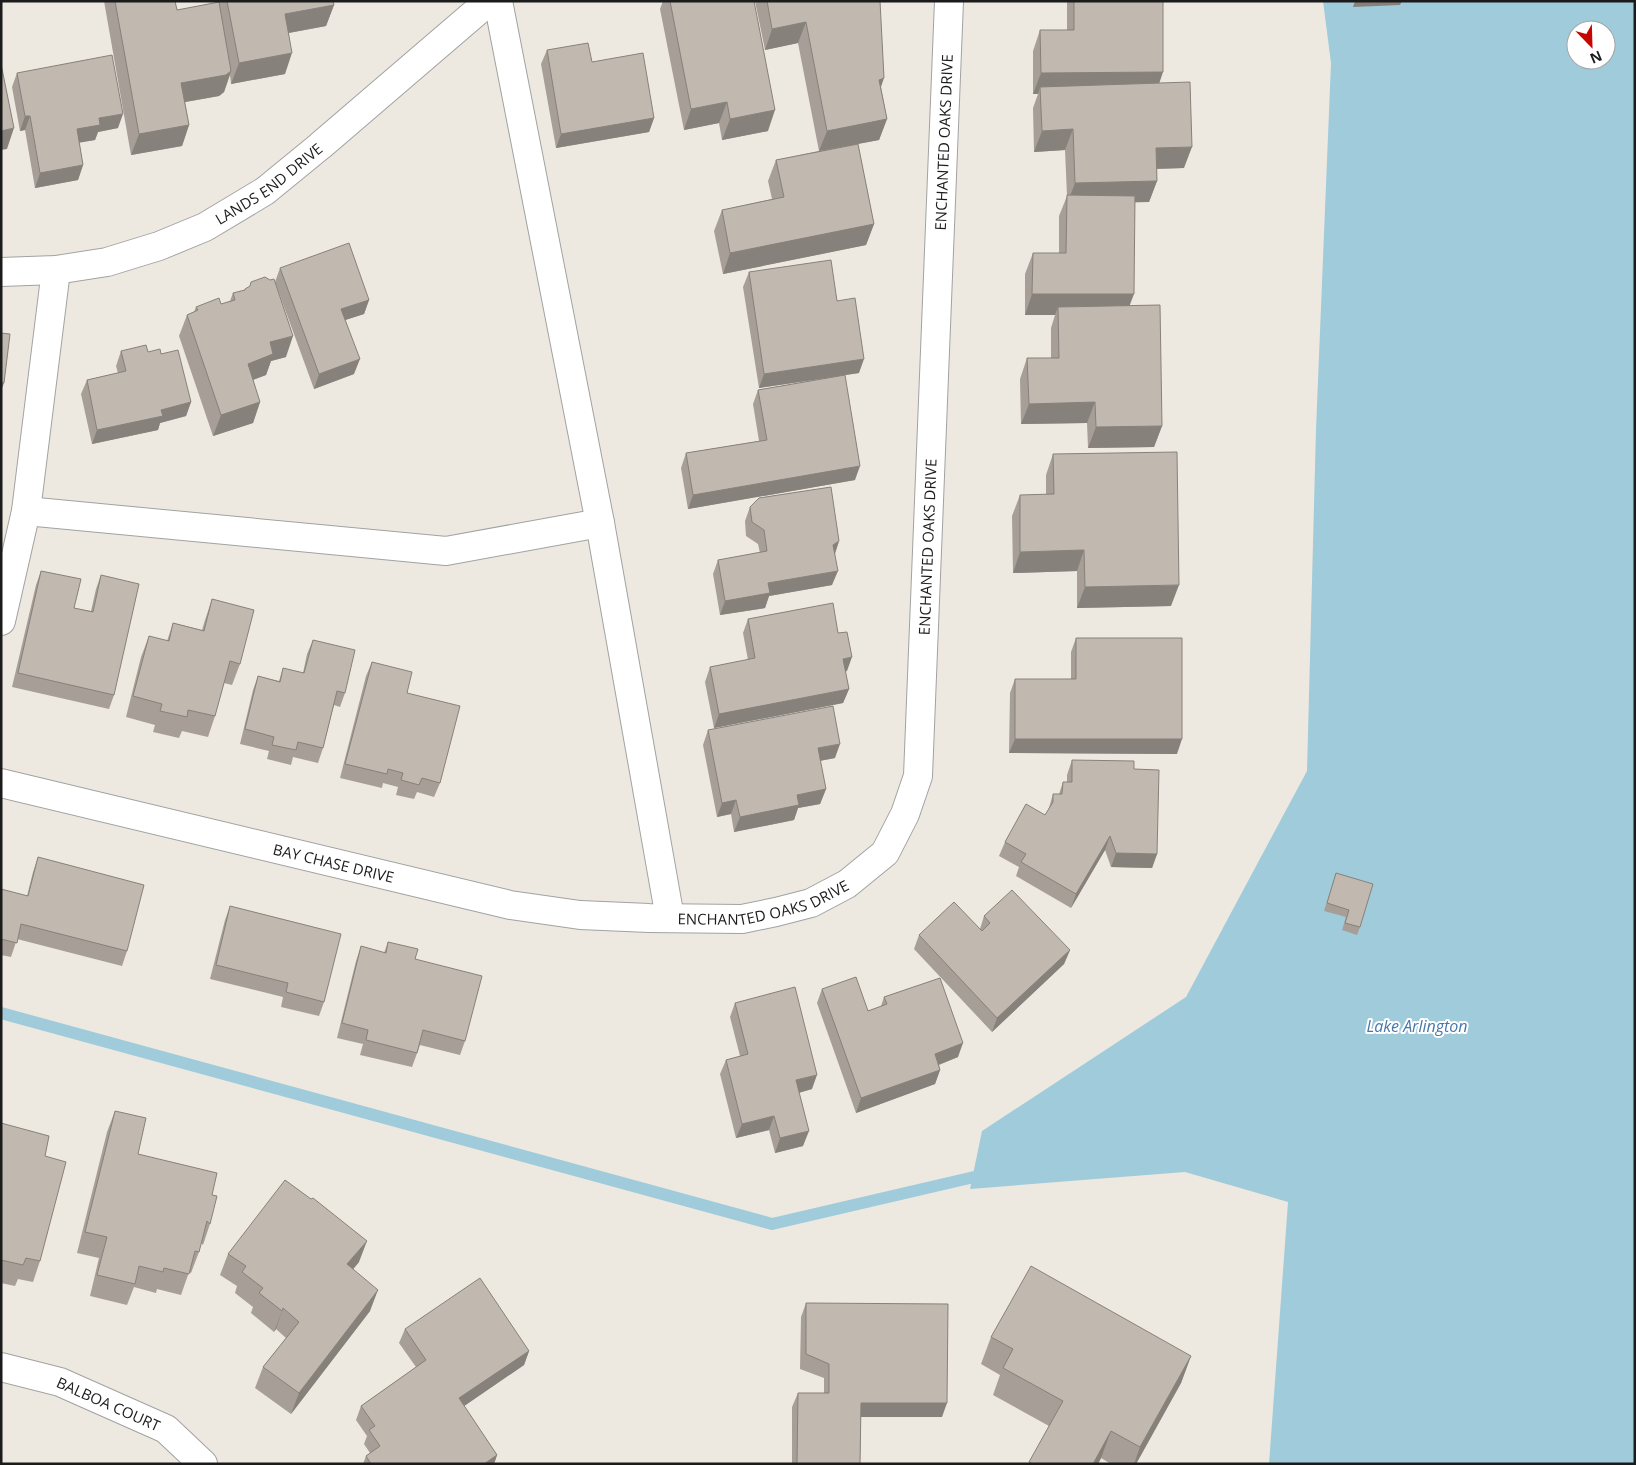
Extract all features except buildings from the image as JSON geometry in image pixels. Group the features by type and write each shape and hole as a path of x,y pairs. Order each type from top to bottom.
{"street":[{"name":"LANDS END DRIVE","path":"1,272 56,270 108,262 159,246 205,227 265,190 320,146 489,1"},
{"path":"498,1 600,523 670,918"},
{"name":"ENCHANTED OAKS DRIVE","path":"670,918 742,918 776,912 811,903 847,884 885,852 905,814 918,776 949,1"},
{"path":"1,621 26,511 56,270"},
{"path":"26,511 446,551 600,523"},
{"name":"BAY CHASE DRIVE","path":"1,783 510,905 580,915 670,918"},
{"name":"BALBOA COURT","path":"1,1367 60,1382 166,1429 203,1464"}],"water":[{"name":"Lake Arlington","path":"1323,1 1635,1 1635,1464 1269,1464 1288,1202 1185,1172 970,1189 982,1131 1186,997 1307,771 1316,429 1331,63"}],"waterway":[{"path":"1,1013 772,1224 987,1174"}]}
